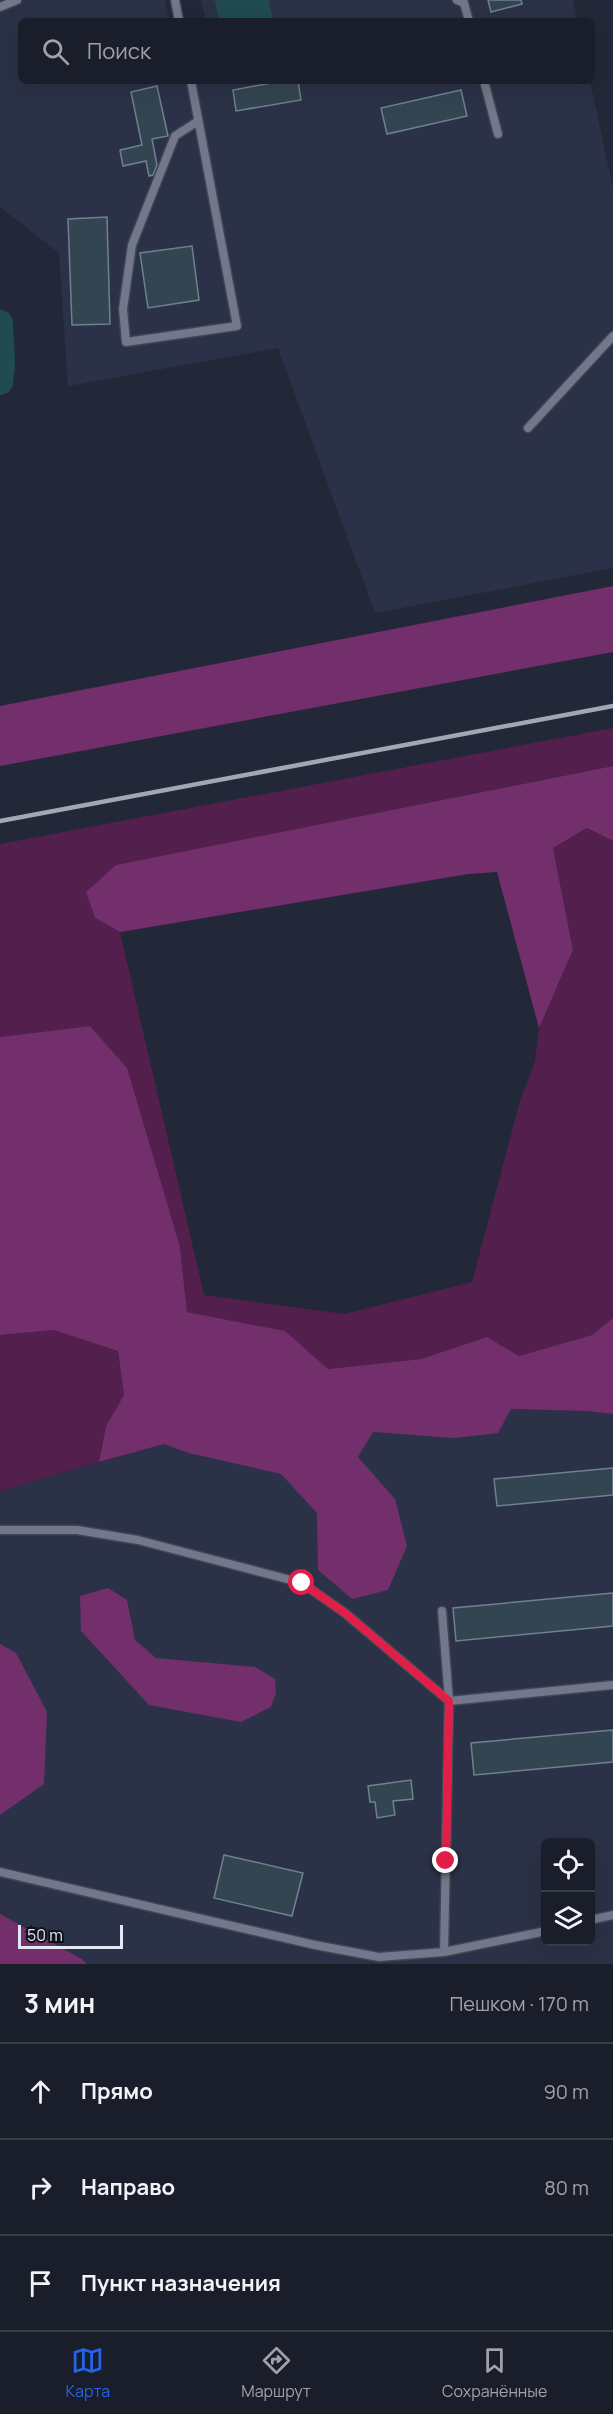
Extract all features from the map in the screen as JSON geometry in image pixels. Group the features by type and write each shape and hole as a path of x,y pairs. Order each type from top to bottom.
{"lane":[{"path":"0,7 17,0"},
{"path":"175,0 178,18"},
{"path":"457,0 464,3 468,18"},
{"path":"191,84 198,121 237,326 126,342 123,309 132,245 175,136 198,121"},
{"path":"485,84 498,134"},
{"path":"528,428 613,336"},
{"path":"0,1530 77,1530 138,1540 302,1583 345,1613 449,1701 613,1685"},
{"path":"442,1611 449,1701 444,1952"},
{"path":"0,1872 315,1945 379,1957 444,1952 541,1932"},
{"path":"595,1919 613,1915"}],"shaded area":[{"path":"0,0 165,0 169,18 18,18 18,84 591,84 613,189 613,568 375,613 278,348 68,386 59,253 0,207"},
{"path":"201,0 573,0 577,18 205,18"},
{"path":"215,0 269,0 272,18 218,18"},
{"path":"613,586 613,652 0,766 0,706"},
{"path":"613,728 613,766 117,865 86,892 95,918 120,932 204,1295 344,1314 472,1282 520,1101 535,1062 539,1028 573,950 553,848 587,828 613,841 613,1318 592,1335 519,1356 487,1337 421,1359 328,1369 284,1331 187,1312 180,1247 90,1026 0,1037 0,844"},
{"path":"613,766 613,841 587,828 553,848 573,950 539,1028 497,872 468,874 120,932 95,918 86,892 116,865"},
{"path":"90,1026 127,1068 180,1247 187,1312 285,1331 328,1369 421,1359 487,1337 519,1356 592,1335 613,1318 613,1414 511,1409 498,1433 454,1438 373,1432 358,1457 395,1499 407,1546 388,1590 352,1599 318,1570 317,1513 281,1474 189,1453 164,1444 99,1462 106,1426 124,1395 118,1351 54,1330 0,1335 0,1037"},
{"path":"54,1330 118,1351 124,1395 106,1426 99,1462 0,1491 0,1335"},
{"path":"302,1404 587,1411 613,1414 613,1964 0,1964 0,1491"},
{"path":"108,1588 127,1600 135,1640 156,1658 255,1667 275,1679 276,1693 271,1707 241,1722 149,1705 81,1631 80,1596"},
{"path":"0,1644 16,1653 47,1712 44,1784 0,1815"},
{"path":"0,1914 82,1959 87,1964 0,1964"}],"building":[{"path":"488,0 521,0 522,4 491,12"},
{"path":"266,84 298,84 301,100 236,111 233,90"},
{"path":"157,86 168,136 152,139 157,165 153,175 149,176 146,161 123,166 120,150 142,145 131,92"},
{"path":"461,90 467,116 387,134 381,108"},
{"path":"107,217 110,324 72,325 68,219"},
{"path":"192,246 199,300 148,308 140,253"},
{"path":"613,1468 613,1495 497,1506 494,1479"},
{"path":"613,1593 613,1626 456,1641 453,1608"},
{"path":"613,1730 613,1762 474,1775 471,1743"},
{"path":"411,1780 413,1799 393,1801 395,1815 377,1818 375,1802 370,1802 368,1786"},
{"path":"224,1855 303,1873 292,1916 214,1898"}],"waterway":[{"path":"0,323 2,364 0,382"}],"railway":[{"path":"0,821 613,706"}],"route":[{"path":"302,1583 345,1613 449,1701 446,1861"}]}
